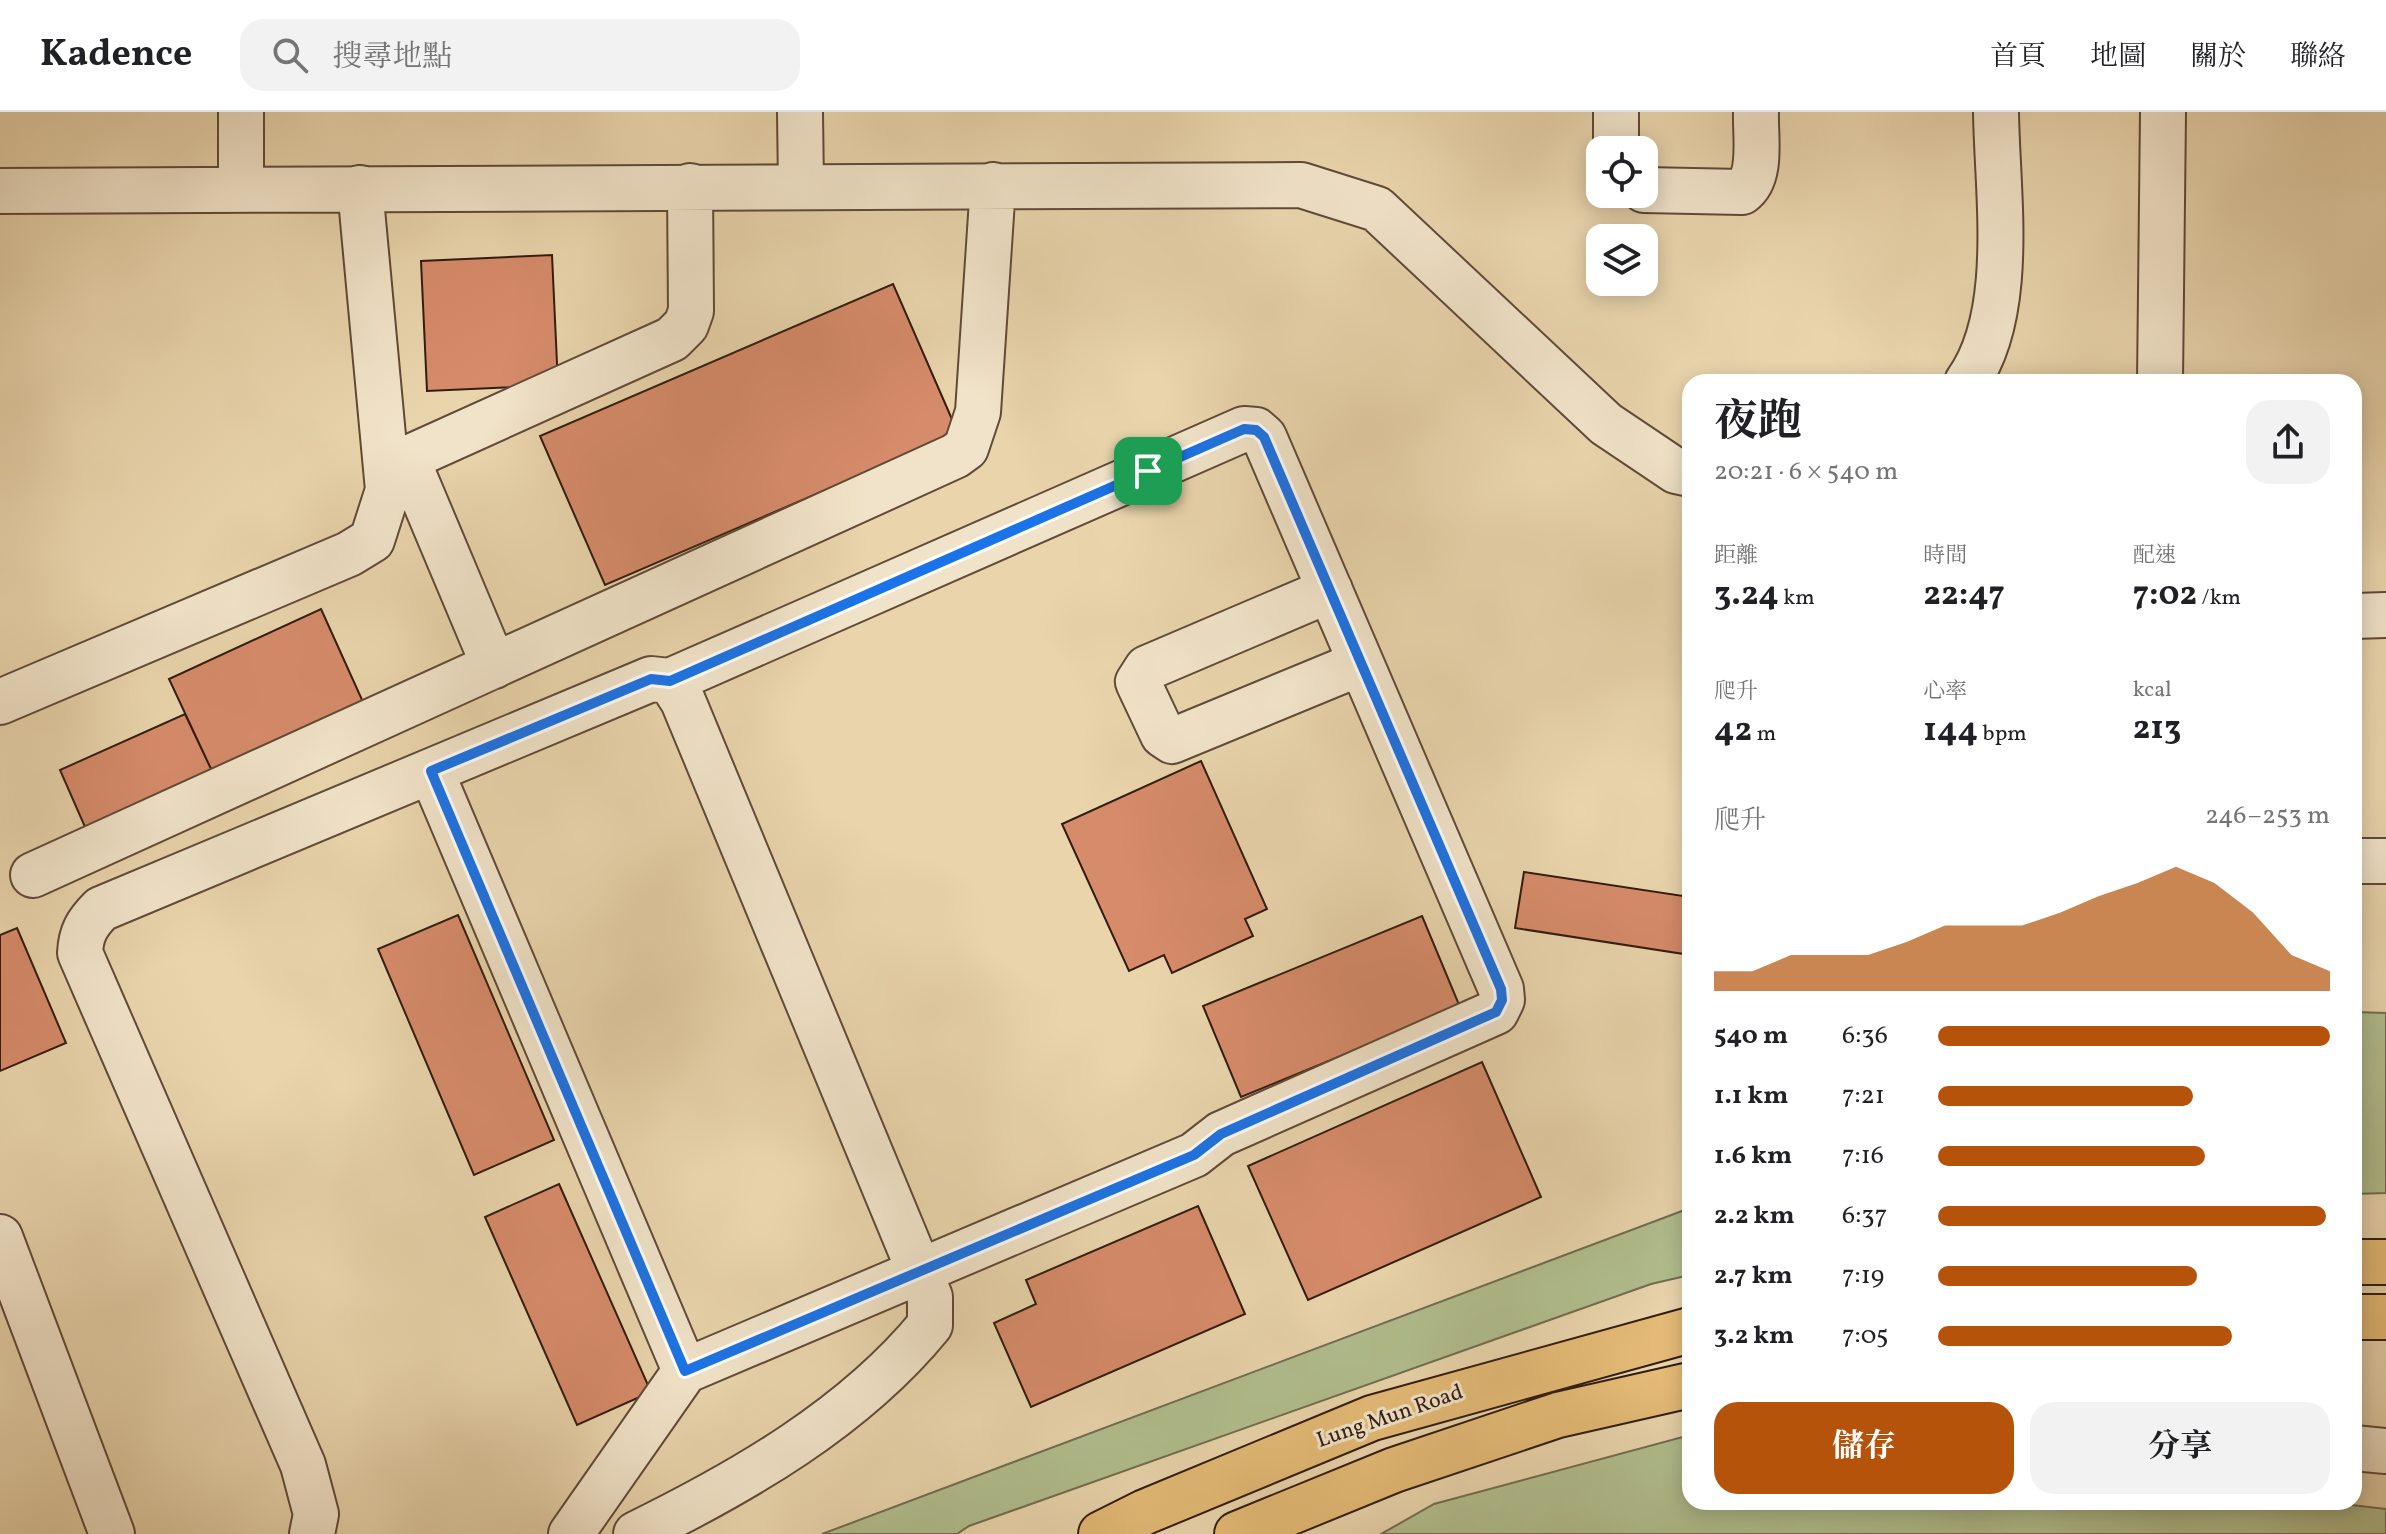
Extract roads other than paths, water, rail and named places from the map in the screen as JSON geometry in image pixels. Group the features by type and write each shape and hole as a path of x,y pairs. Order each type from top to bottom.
{"main road":[{"path":"2362,1262 2386,1262"},
{"path":"2362,1317 2386,1317"},
{"name":"Lung Mun Road","path":"1101,1534 1145,1512 1372,1418 1682,1332"},
{"path":"1237,1534 1394,1470 1558,1415 1682,1387"}],"lane":[{"path":"241,112 241,190"},
{"path":"800,112 801,186"},
{"path":"1616,112 1616,136"},
{"path":"1658,190 1742,192 1749,187 1755,174 1756,112"},
{"path":"1971,374 1990,336 2000,301 1996,112"},
{"path":"2160,374 2163,112"},
{"path":"33,875 955,456 966,448 978,412 993,185"},
{"path":"0,191 1301,185 1377,209 1606,424 1682,472"},
{"path":"0,702 349,554 372,540 396,463 672,339 686,325 691,311 690,186"},
{"path":"360,188 396,463 494,666"},
{"path":"312,1534 316,1514 303,1465 80,953 81,935 101,909 651,679 670,681 1244,429 1256,430 1264,437 1501,989 1502,1000 1496,1012 1221,1134 1194,1155 685,1371 571,1534"},
{"path":"1330,590 1147,668 1138,682 1163,735 1172,741 1361,663"},
{"path":"2362,616 2386,615"},
{"path":"636,1534 760,1469 851,1400 913,1346 930,1325 930,1297 683,701 670,681"},
{"path":"431,771 685,1371"},
{"path":"2362,861 2386,861"},
{"path":"0,1237 112,1534"},
{"path":"2362,1449 2386,1451"}]}
